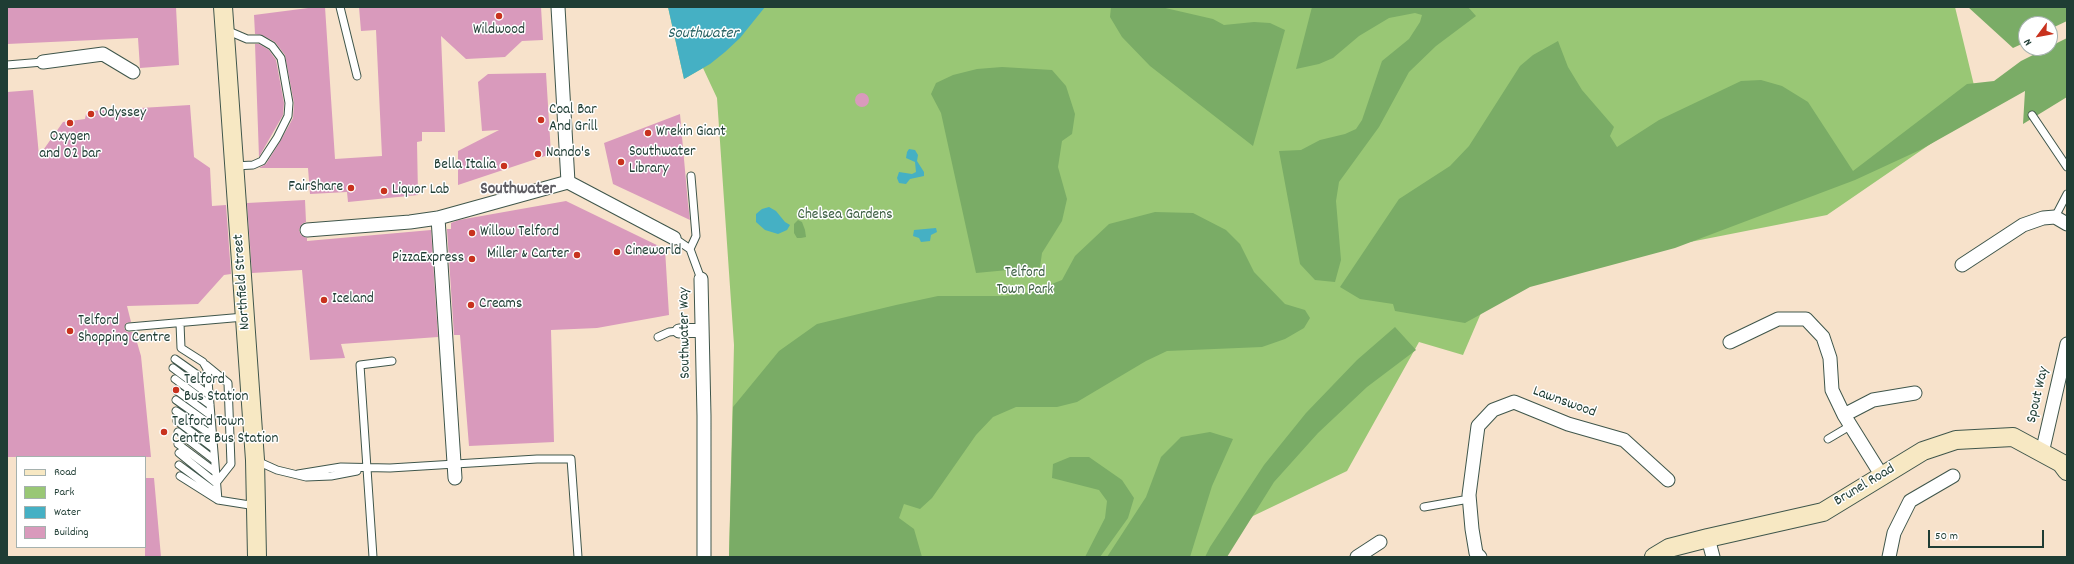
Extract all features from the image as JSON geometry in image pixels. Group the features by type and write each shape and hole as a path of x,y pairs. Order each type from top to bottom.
{"street":[{"name":"Northfield Street","path":"223,7 226,30 255,460 257,557"},
{"path":"558,7 568,182"},
{"path":"43,62 104,54 133,72"},
{"path":"307,230 410,222 438,218 568,182 674,238"},
{"path":"1962,265 2023,225 2043,218 2056,217 2067,224"},
{"path":"438,218 455,478"},
{"name":"Southwater Way","path":"700,279 702,330 704,557"},
{"path":"1730,342 1778,319 1806,319 1823,337 1830,358 1832,390 1847,420 1882,476"},
{"path":"679,331 702,330"},
{"name":"Spout Way","path":"2042,452 2062,387 2067,344"},
{"path":"1847,420 1874,400 1915,393"},
{"name":"Lawnswood","path":"1480,557 1476,553 1469,499 1478,426 1494,410 1514,402 1568,424 1624,440 1668,480"},
{"name":"Brunel Road","path":"1654,557 1668,548 1823,512 1923,451 1956,440 2013,437 2061,463 2067,471"},
{"path":"1889,557 1894,533 1910,501 1953,476"},
{"path":"1708,538 1713,557"},
{"path":"1357,557 1380,542"}],"lane":[{"path":"340,7 357,76"},
{"path":"226,30 247,39 260,39 272,46 281,58 289,103 288,116 277,138 262,161 253,164 234,166"},
{"path":"7,65 43,62"},
{"path":"2032,115 2067,167"},
{"path":"674,238 690,249 696,236 691,176"},
{"path":"2056,217 2067,194"},
{"name":"Southwater Way","path":"690,249 700,279"},
{"path":"129,327 245,317"},
{"path":"180,323 181,348 203,362 228,383 231,464 216,483"},
{"path":"658,337 669,332 679,331"},
{"path":"175,359 208,383"},
{"path":"372,557 360,365 392,361"},
{"path":"203,362 207,369 217,496"},
{"path":"173,368 209,395"},
{"path":"175,379 210,405"},
{"path":"176,390 210,415"},
{"path":"176,400 211,425"},
{"path":"176,411 212,435"},
{"path":"1828,439 1847,420"},
{"path":"177,421 213,448"},
{"path":"178,432 213,459"},
{"path":"178,444 214,471"},
{"path":"179,453 216,483"},
{"path":"255,460 277,470 306,477 331,476 367,469 453,463 571,459 578,557"},
{"path":"179,465 217,496"},
{"path":"180,476 217,496 256,506"},
{"path":"1424,507 1469,499"}],"green space":[{"name":"Telford Town Park","path":"668,7 1955,7 1980,110 1827,215 1487,282 1481,313 1463,355 1419,342 1347,471 1253,516 1215,557 729,557 734,345 717,98 703,68 684,79"},
{"path":"1111,7 1161,7 1213,19 1224,25 1254,22 1270,23 1285,30 1253,146 1150,66 1122,37 1110,17"},
{"path":"1312,7 1468,7 1476,16 1436,46 1409,72 1379,127 1339,182 1336,201 1341,260 1335,282 1315,280 1300,264 1279,151 1301,150 1320,140 1345,134 1356,129 1362,120 1382,61 1409,39 1420,22 1422,15 1415,13 1389,18 1359,36 1333,58 1319,64 1296,69"},
{"path":"1968,7 2067,7 2067,21 2058,25 2058,16 2018,16 2018,46 2013,48"},
{"path":"2067,38 2067,97 2023,124 2025,91 1920,150 1855,180 1675,248 1530,287 1465,323 1395,311 1393,304 1360,299 1340,287 1399,199 1450,166 1469,146 1520,66 1533,55 1558,41 1568,67 1582,90 1614,127 1610,136 1617,147 1659,120 1741,81 1761,80 1782,86 1808,102 1853,171 1967,84 1994,81 2021,61 2031,56 2058,56 2058,42"},
{"path":"1002,67 1052,70 1066,86 1075,114 1072,134 1062,141 1058,167 1067,199 1062,221 1042,253 1040,267 976,273 941,113 931,94 936,83 953,75 977,69"},
{"path":"1155,212 1193,213 1226,230 1240,244 1254,272 1285,304 1305,310 1310,318 1304,328 1285,339 1262,347 1167,351 1146,361 1077,402 1057,407 1016,407 993,417 976,435 932,498 920,509 904,504 899,518 914,529 922,557 729,557 733,407 779,351 817,324 896,305 938,296 1006,296 1031,292 1062,280 1075,256 1109,224"},
{"path":"798,220 802,222 806,237 797,238 794,233 794,224"},
{"path":"1395,327 1416,350 1367,387 1318,433 1274,482 1227,557 1205,557 1264,465 1306,413 1357,360"},
{"path":"1210,432 1233,439 1212,486 1190,557 1107,557 1146,497 1161,457 1181,437"},
{"path":"1070,457 1089,457 1122,480 1134,498 1128,518 1100,557 1085,557 1105,518 1107,501 1099,490 1052,478 1053,464"}],"water":[{"name":"Southwater","path":"668,7 765,7 740,38 725,52 710,64 684,79"},
{"path":"909,149 915,150 918,155 917,161 924,172 924,176 910,179 906,184 899,183 897,178 899,172 912,174 916,172 915,162 906,158"},
{"path":"769,207 776,211 785,222 790,225 787,230 778,234 765,230 756,222 756,214 762,209"},
{"path":"936,228 937,232 931,235 930,241 921,242 919,238 913,236 914,230"}],"building":[{"path":"7,7 176,7 179,65 140,68 138,38 7,44"},
{"path":"325,7 335,159 382,156 376,30 361,31 359,7 541,7 543,40 522,41 505,57 466,59 441,36 445,132 422,132 422,141 417,142 418,195 348,202 347,192 310,194 308,168 259,168 266,164 293,118 294,103 285,55 275,42 262,35 255,34 254,15"},
{"path":"255,44 259,44 269,50 276,60 284,103 283,115 259,157"},
{"path":"546,73 551,154 458,185 458,151 499,130 482,131 478,82 488,74"},
{"name":"Telford Shopping Centre","path":"33,90 39,156 63,122 85,119 86,114 91,111 190,105 194,157 210,168 212,206 226,205 231,274 224,275 198,304 127,306 131,322 126,323 124,328 127,332 134,332 141,356 151,457 7,457 7,92"},
{"path":"862,93 867,95 869,100 867,105 862,107 857,105 855,100 857,95"},
{"path":"680,114 690,220 613,184 604,143"},
{"path":"305,200 306,222 302,224 299,230 301,235 307,238 307,241 431,230 438,337 341,344 345,358 310,360 302,270 252,273 247,203"},
{"path":"566,201 665,249 669,315 597,328 551,330 554,442 469,446 460,335 454,335 447,229 451,229 451,223 459,220"},
{"path":"146,478 154,478 161,557 145,557"}],"place":[{"name":"Wildwood","path":"499,16"},
{"name":"Odyssey","path":"91,114"},
{"name":"Coal Bar And Grill","path":"541,120"},
{"name":"Oxygen and 02 bar","path":"70,123"},
{"name":"Wrekin Giant","path":"648,133"},
{"name":"Nando's","path":"538,154"},
{"name":"Southwater Library","path":"621,162"},
{"name":"Bella Italia","path":"504,166"},
{"name":"FairShare","path":"351,188"},
{"name":"Liquor Lab","path":"384,191"},
{"name":"Willow Telford","path":"472,233"},
{"name":"Cineworld","path":"617,252"},
{"name":"Miller & Carter","path":"577,255"},
{"name":"PizzaExpress","path":"472,259"},
{"name":"Iceland","path":"324,300"},
{"name":"Creams","path":"471,305"},
{"name":"Telford Shopping Centre","path":"70,331"},
{"name":"Telford Bus Station","path":"176,390"},
{"name":"Telford Town Centre Bus Station","path":"164,432"}],"district":[{"name":"Southwater","path":"518,191"}],"park label":[{"name":"Chelsea Gardens","path":"845,216"}]}
